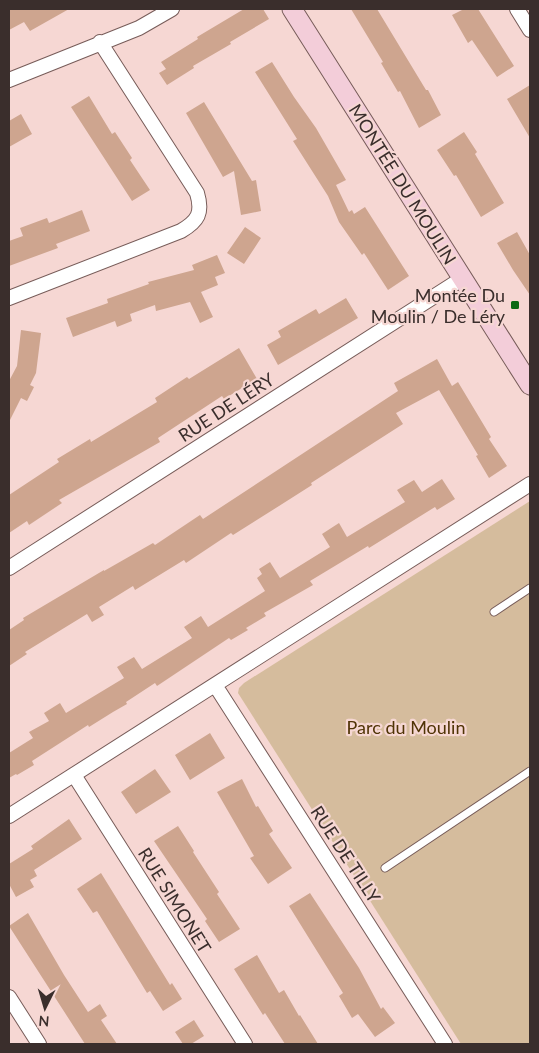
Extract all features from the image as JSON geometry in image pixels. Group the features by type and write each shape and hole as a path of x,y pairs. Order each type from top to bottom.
{"street":[{"path":"9,80 100,42 140,28 172,9"},
{"name":"MONTÉE DU MOULIN","path":"292,9 530,385"},
{"path":"517,9 530,30"},
{"path":"9,298 181,231 193,224 198,215 200,204 197,193 100,42"},
{"name":"RUE DE LÉRY","path":"9,568 462,278"},
{"path":"9,816 530,484"},
{"name":"RUE DE TILLY","path":"215,685 445,1044"},
{"name":"RUE SIMONET","path":"74,775 245,1044"},
{"path":"9,997 39,1044"}],"lane":[{"path":"494,612 530,588"},
{"path":"384,868 530,771"}],"green space":[{"name":"Parc du Moulin","path":"530,501 530,1044 461,1044 238,693 239,688 244,683"}],"building":[{"path":"9,9 69,9 30,31 24,22 9,30"},
{"path":"244,9 263,9 269,19 230,42 231,44 193,66 194,68 167,85 159,73 166,69 161,62 198,39 197,37"},
{"path":"351,9 377,9 426,90 428,90 441,115 419,128 400,91 398,92 381,63 383,62"},
{"path":"464,9 478,9 514,66 497,77 472,40 468,43 452,15"},
{"path":"272,62 316,128 346,180 336,185 349,212 352,210 354,214 365,207 409,276 388,290 364,253 362,255 339,222 328,196 293,141 297,139 255,72"},
{"path":"530,85 530,138 507,99"},
{"path":"89,96 112,134 115,132 132,158 130,160 150,190 132,201 71,107"},
{"path":"204,102 252,181 256,180 261,211 241,215 234,171 223,177 186,113"},
{"path":"21,114 32,134 9,147 9,121"},
{"path":"464,132 477,152 475,154 504,203 481,217 456,175 454,176 437,150"},
{"path":"82,210 90,231 56,244 58,248 9,266 9,241 23,236 20,228 47,218 49,223"},
{"path":"245,227 261,238 244,264 227,253"},
{"path":"517,232 530,255 530,295 497,243"},
{"path":"217,255 225,273 215,277 218,285 201,292 213,317 200,323 190,302 156,311 155,305 130,314 132,321 117,327 115,321 73,337 66,318 108,303 107,299 149,284 148,282 194,270 192,265"},
{"path":"346,298 358,318 278,365 267,345 281,337 278,331 316,309 319,314"},
{"path":"21,330 41,333 36,373 30,385 34,387 27,401 21,398 9,422 9,381 17,366"},
{"path":"239,348 257,379 224,399 222,396 158,438 160,442 59,500 62,503 29,525 27,521 9,533 9,495 59,462 57,459 90,439 91,442 157,402 155,398 187,377 189,379"},
{"path":"437,359 452,386 458,382 491,437 489,439 507,466 489,478 476,456 478,455 439,390 396,413 403,424 311,483 312,485 233,535 231,533 186,563 184,560 135,590 133,586 99,607 104,615 92,622 87,614 25,652 27,654 9,666 9,630 24,620 23,618 104,570 153,543 155,545 200,515 203,519 398,391 394,383"},
{"path":"442,479 455,499 437,510 435,507 369,548 368,546 310,581 313,585 264,613 266,616 246,628 248,630 231,640 229,638 157,686 155,683 126,702 127,704 89,727 88,725 32,761 34,765 9,778 9,753 33,738 29,732 49,721 44,713 60,703 66,713 124,678 117,667 134,657 142,669 192,638 184,627 201,616 208,627 265,591 257,578 262,574 259,569 270,562 280,578 330,547 322,534 339,523 347,537 405,502 397,490 414,480 422,492"},
{"path":"210,733 225,758 190,780 175,755"},
{"path":"155,769 171,792 136,814 121,792"},
{"path":"242,779 256,807 258,806 273,831 269,834 292,868 268,884 250,858 254,856 217,792"},
{"path":"69,819 82,839 34,870 37,876 30,880 34,887 16,897 9,884 9,864 33,849 31,846"},
{"path":"178,826 219,892 217,894 240,929 219,942 205,921 207,919 154,841"},
{"path":"101,873 170,985 172,983 182,999 163,1011 150,991 147,993 97,911 93,913 77,889"},
{"path":"310,893 359,968 381,1009 383,1007 395,1023 375,1037 358,1014 352,1018 339,996 343,993 289,906"},
{"path":"28,913 88,1012 100,1004 107,1016 101,1020 117,1044 85,1044 9,926"},
{"path":"257,955 279,993 284,990 318,1044 285,1044 265,1013 263,1015 234,969"},
{"path":"194,1020 204,1036 191,1044 183,1044 175,1032"}],"place":[{"name":"Montée Du Moulin / De Léry","path":"515,305"}]}
